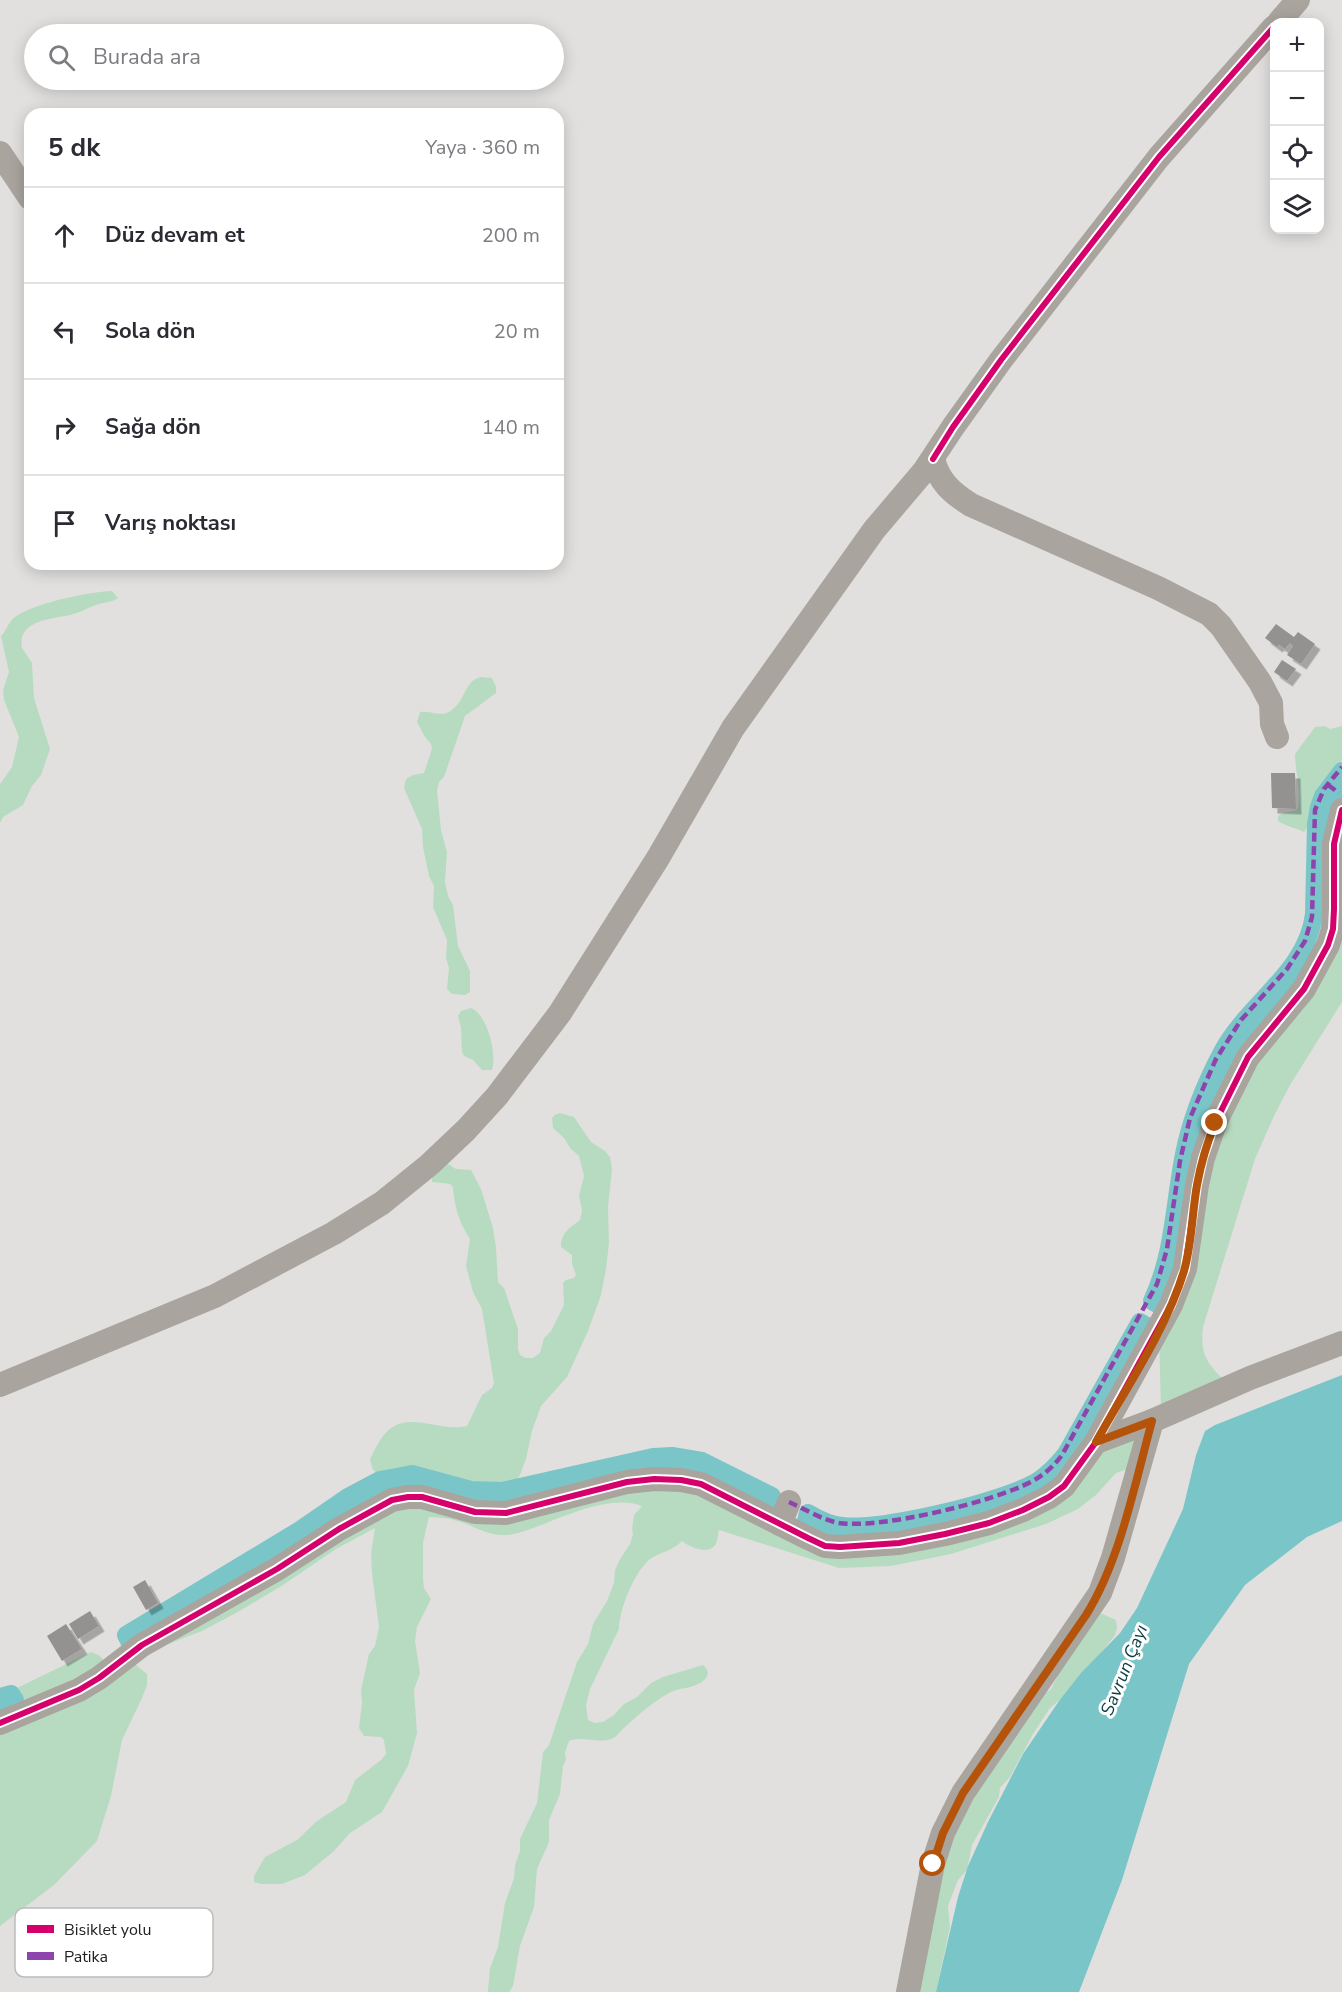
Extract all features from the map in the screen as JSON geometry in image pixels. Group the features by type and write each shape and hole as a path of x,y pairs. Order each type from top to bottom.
{"street":[{"path":"1282,18 1298,0"},
{"path":"0,1384 215,1296 334,1233 382,1203 429,1166 466,1130 497,1096 560,1013 658,858 733,728 874,530 933,459 1001,360 1159,157 1270,33"},
{"path":"0,153 24,189"},
{"path":"933,459 936,470 946,487 971,505 1158,588 1209,614 1227,634 1260,682 1271,703 1272,724 1278,736"},
{"path":"0,1723 79,1690 99,1678 142,1645 277,1569 339,1529 392,1500 422,1497 475,1512 506,1513 627,1482 681,1479 701,1484 825,1546 840,1548 899,1543 945,1534 1023,1510 1049,1497 1064,1486 1096,1442 1171,1305 1185,1269 1197,1185 1215,1123 1248,1057 1304,989 1328,945 1334,919 1334,844 1342,810"},
{"path":"1096,1442 1342,1343"},
{"path":"908,1992 933,1864 943,1833 963,1793 1100,1593 1113,1558 1152,1421"},
{"path":"780,1524 789,1502"}],"green space":[{"path":"112,591 118,598 115,600 73,614 37,622 25,632 22,648 32,663 34,698 50,749 41,775 32,786 23,805 3,817 0,823 0,784 12,767 19,737 4,700 3,690 9,672 1,636 18,615 43,604 89,593"},
{"path":"481,677 492,678 496,693 465,716 437,791 441,830 447,852 445,882 453,905 458,946 470,971 470,992 465,995 452,994 447,989 449,968 446,958 447,940 433,907 434,886 429,876 422,829 404,788 406,779 424,773 432,749 417,722 420,712 442,714 449,712 455,708 471,683"},
{"path":"1325,726 1330,729 1342,726 1342,760 1320,785 1312,806 1309,825 1304,832 1281,823 1278,821 1278,816 1297,810 1299,789 1295,754 1315,727"},
{"path":"1342,784 1342,797 1322,928 1324,822 1329,803"},
{"path":"1342,826 1342,1002 1290,1085 1255,1159 1203,1327 1202,1344 1206,1356 1224,1380 1161,1409 1159,1337 1205,1168 1252,1063 1311,986"},
{"path":"1322,928 1319,949 1257,1035 1171,1289 1195,1152 1204,1116 1236,1045 1304,967"},
{"path":"471,1008 482,1018 490,1036 493,1055 492,1070 482,1070 462,1052 458,1016 461,1011"},
{"path":"560,1113 574,1117 591,1142 610,1157 612,1169 608,1207 609,1243 601,1295 588,1331 567,1377 541,1406 520,1475 513,1486 494,1489 474,1487 425,1469 381,1476 373,1470 370,1460 380,1440 392,1427 408,1422 453,1427 467,1426 482,1395 492,1388 494,1383 482,1309 473,1292 466,1266 470,1239 458,1214 453,1187 450,1184 432,1182 432,1177 447,1163 456,1169 471,1170 481,1189 493,1228 498,1282 504,1288 518,1329 520,1355 533,1358 540,1353 544,1338 551,1331 564,1305 563,1283 576,1275 572,1255 561,1247 561,1242 567,1231 580,1220 582,1211 579,1195 584,1176 579,1156 553,1128 552,1118"},
{"path":"1137,1437 1129,1475 1125,1470 1116,1473 1096,1495 1078,1509 1046,1524 951,1554 891,1566 839,1568 719,1530 717,1541 711,1549 701,1550 682,1541 649,1560 628,1592 619,1629 590,1689 586,1705 588,1720 595,1723 603,1722 614,1715 624,1704 637,1697 651,1683 663,1677 703,1665 708,1674 700,1683 673,1691 651,1705 610,1740 574,1739 569,1741 565,1753 566,1760 563,1766 560,1794 549,1820 549,1842 537,1869 534,1907 520,1946 513,1986 509,1992 488,1992 490,1968 498,1947 505,1903 520,1851 520,1839 537,1803 543,1752 549,1745 577,1662 588,1644 593,1624 607,1601 614,1583 615,1570 630,1544 634,1515 642,1506 631,1503 593,1507 510,1535 486,1532 450,1519 429,1517 423,1543 423,1579 424,1588 431,1599 417,1627 415,1641 420,1673 414,1690 417,1733 408,1766 382,1812 350,1833 334,1851 305,1875 282,1884 254,1882 254,1876 265,1857 297,1840 317,1821 346,1802 355,1780 386,1754 384,1740 381,1737 364,1736 359,1728 361,1690 369,1654 375,1646 379,1627 371,1553 375,1528 336,1549 280,1587 236,1613 202,1631 155,1649 135,1664 147,1674 147,1685 122,1740 111,1796 97,1841 54,1885 24,1908 15,1908 15,1915 0,1926 0,1729 401,1504 450,1511 679,1486 820,1552 994,1528 1098,1453"},
{"path":"1098,1612 1116,1620 1115,1635 1074,1688 1050,1708 1010,1777 1000,1788 999,1797 972,1845 967,1870 958,1880 948,1906 950,1927 936,1992 916,1992 936,1890 956,1824 1039,1698 1051,1689"},
{"path":"91,1652 102,1658 104,1665 0,1718 0,1710 15,1700 11,1694 12,1689"}],"water":[{"name":"Savrun Çayı","path":"1342,1375 1342,1521 1307,1537 1245,1585 1189,1664 1122,1880 1079,1992 936,1992 958,1897 968,1866 988,1822 1023,1754 1059,1701 1081,1673 1120,1633 1137,1608 1183,1509 1196,1455 1205,1431"}],"building":[{"path":"1276,624 1294,637 1298,632 1315,644 1301,664 1287,655 1293,646 1290,643 1285,649 1279,645 1277,647 1265,638"},
{"path":"1282,660 1296,669 1287,681 1274,672"},
{"path":"1271,773 1295,773 1296,809 1272,808"},
{"path":"145,1580 158,1603 146,1610 133,1587"},
{"path":"90,1611 99,1626 78,1639 69,1624"},
{"path":"66,1624 82,1649 62,1661 47,1636"}],"waterway":[{"path":"1172,1286 1167,1297 1157,1304 1152,1301 1165,1265 1184,1154 1195,1115 1204,1089 1233,1034 1289,970 1309,935 1314,914 1316,824 1319,807 1323,796 1342,771"},
{"path":"1324,858 1324,828 1328,810 1335,793 1342,784"},
{"path":"1194,1156 1201,1125 1227,1060 1245,1033 1298,974 1312,952"},
{"path":"1140,1322 1147,1326 1136,1350 1073,1462 1053,1485 1039,1495 982,1515 938,1526 873,1537 846,1540 827,1536 811,1527 806,1521 808,1513 842,1526 912,1520 997,1498 1036,1482 1052,1470 1066,1454 1140,1322"},
{"path":"672,1456 702,1461 772,1496 768,1504 756,1503 697,1475 674,1469 644,1472 512,1504 475,1503 419,1489 397,1491 368,1504 263,1571 139,1640 129,1641 126,1635 300,1530 348,1497 380,1480 412,1474 471,1490 502,1491 653,1457 672,1456"},
{"path":"0,1697 11,1694 15,1700 0,1710"},
{"path":"0,1703 13,1697"}],"marked path":[{"path":"789,1502 820,1517 839,1523 858,1524 908,1518 991,1498 1013,1490 1040,1476 1062,1455 1157,1284 1167,1249 1180,1161 1190,1118 1216,1059 1241,1020 1287,969 1305,941 1312,917 1315,810 1324,789 1342,767"},
{"path":"1328,785 1339,793"}],"cycle path":[{"path":"933,459 1001,360 1159,157 1270,32"},
{"path":"0,1723 79,1690 99,1678 142,1645 277,1569 339,1529 392,1500 422,1497 475,1512 506,1513 627,1482 654,1479 681,1480 701,1484 825,1546 840,1547 899,1543 945,1534 989,1523 1049,1497 1064,1486 1096,1442 1171,1305 1185,1269 1197,1185 1215,1123 1248,1057 1304,989 1328,945 1333,929 1334,844 1342,810"}],"route":[{"path":"933,1864 943,1833 963,1793 1100,1593 1113,1558 1152,1421 1096,1442 1171,1305 1185,1269 1197,1185 1206,1146 1215,1123"}]}
